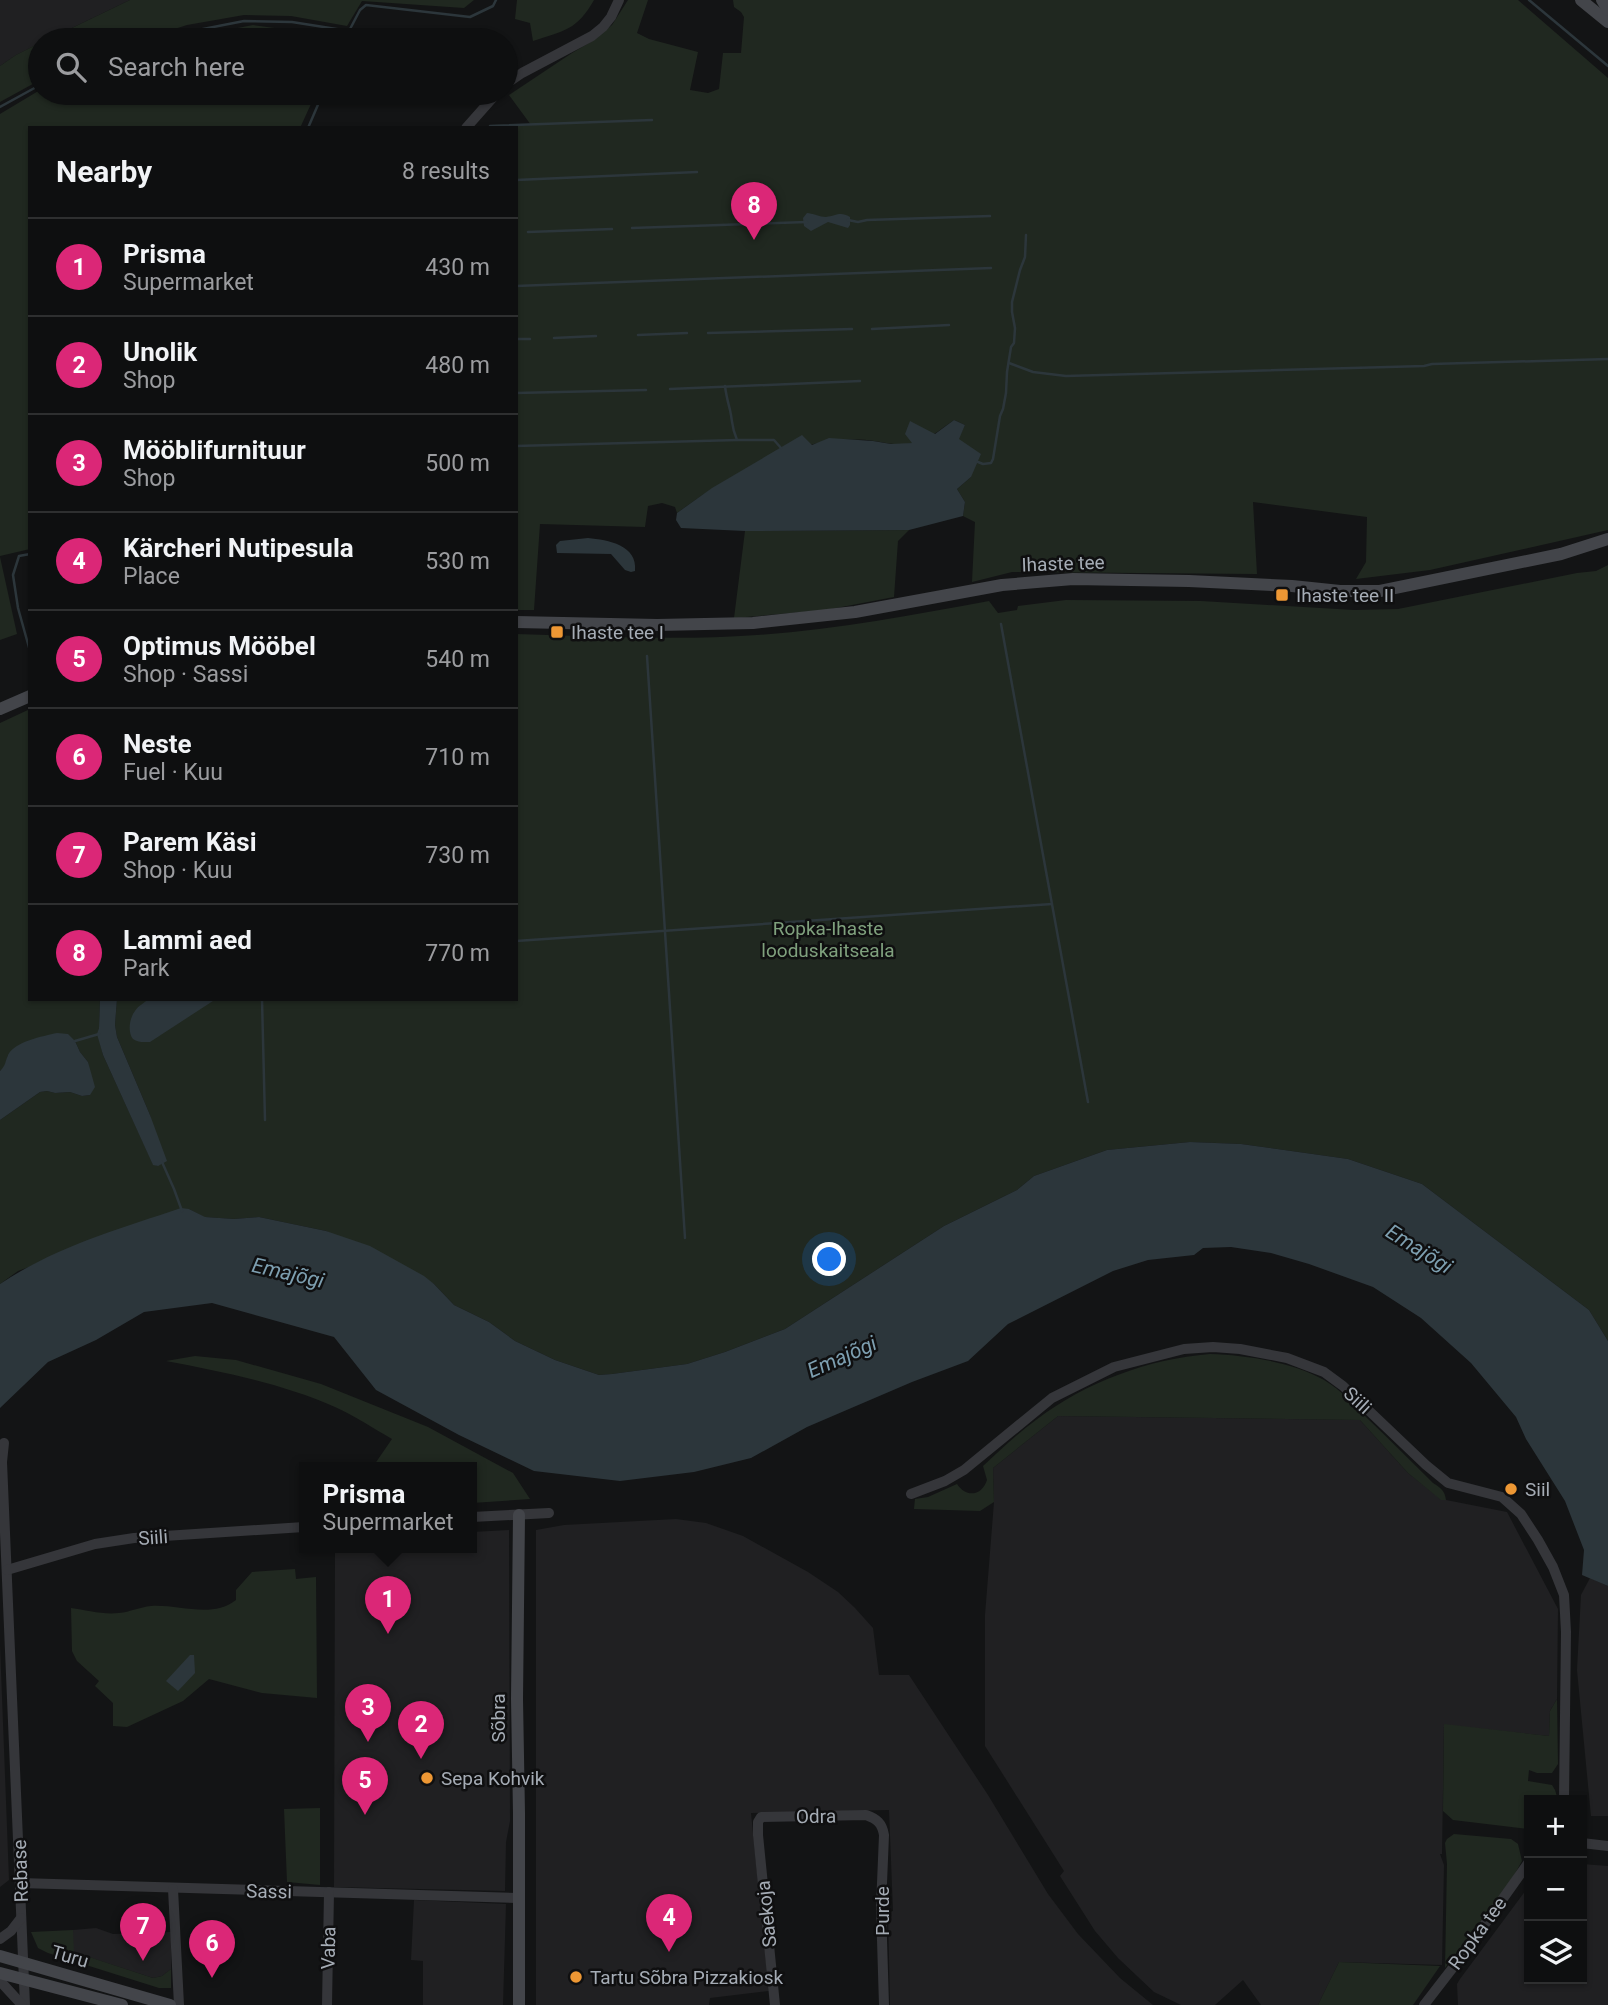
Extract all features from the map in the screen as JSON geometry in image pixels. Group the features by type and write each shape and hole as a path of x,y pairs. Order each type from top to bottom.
{"street":[{"path":"518,76 593,36 611,17 619,0"},
{"path":"1581,0 1608,22"},
{"path":"1602,0 1608,10"},
{"path":"468,126 484,105"},
{"name":"Ihaste tee","path":"518,622 657,625 753,623 855,612 1002,585 1073,579 1292,586 1340,592 1380,591 1562,554 1608,539"},
{"path":"0,709 28,697"},
{"name":"Siili","path":"911,1494 946,1482 1052,1398 1114,1367 1184,1349 1213,1347 1287,1358 1324,1372 1343,1386 1448,1483 1502,1497 1521,1514 1543,1549 1564,1595 1564,1795"},
{"name":"Rebase","path":"4,1443 2,1462 24,2002"},
{"path":"477,1517 549,1513"},
{"name":"Sõbra","path":"519,1515 517,1699 520,2005"},
{"name":"Siili","path":"7,1570 95,1545 134,1538 299,1527"},
{"name":"Odra","path":"758,1822 761,1817 866,1815 876,1819"},
{"name":"Purde","path":"876,1819 883,1827 884,1835 881,1907 884,2005"},
{"name":"Saekoja","path":"758,1822 775,2005"},
{"path":"1587,1844 1608,1846"},
{"name":"Ropka tee","path":"1424,2005 1524,1869"},
{"name":"Sassi","path":"20,1883 519,1898"},
{"path":"173,1889 179,2005"},
{"name":"Vaba","path":"327,2005 329,1892"},
{"path":"0,1939 22,1918"},
{"name":"Turu","path":"0,1956 170,2005"},
{"name":"Turu","path":"0,1973 122,2005"},
{"path":"0,1981 24,2002 44,1984"}],"shaded area":[{"path":"0,0 130,0 72,28 28,28 28,49 0,66"},
{"path":"1058,1416 1360,1420 1408,1473 1441,1499 1507,1512 1558,1609 1557,1699 1550,1711 1549,1736 1444,1725 1440,1854 1444,1865 1442,1965 1339,1962 1318,2005 1261,2005 1243,1980 1215,2005 1181,2005 1154,1992 1118,1958 1095,1931 1060,1876 1064,1871 985,1746 985,1615 994,1502 993,1468"},
{"path":"676,1519 706,1523 743,1536 808,1572 838,1592 855,1608 873,1628 879,1675 909,1675 988,1795 1048,1894 1078,1934 1120,1978 1153,2005 890,2005 888,1912 893,1911 889,1810 751,1813 769,1991 710,1998 709,2005 536,2005 536,1530 564,1525"},
{"path":"509,1530 510,1821 506,1842 505,1891 334,1887 335,1553 477,1553 477,1532"},
{"path":"1590,1578 1608,1586 1608,1816 1591,1816 1577,1670 1581,1595"},
{"path":"0,1645 9,1880 0,1887"},
{"path":"1587,1864 1608,1866 1608,2005 1458,2005 1457,1984 1524,1893 1524,1984 1587,1984"},
{"path":"414,1900 506,1904 503,2005 423,2005 423,1961 411,1960"},
{"path":"96,1928 113,1934 171,1932 171,1969 162,1976 153,1978 73,1952 73,1930"}],"green space":[{"path":"130,0 474,0 464,8 362,1 347,26 291,16 244,15 178,28 72,28"},
{"path":"517,0 594,0 575,24 533,41 530,23 515,19"},
{"path":"628,0 648,0 637,33 649,39 698,52 690,90 708,93 719,89 723,53 741,53 744,17 734,7 733,0 1518,0 1608,78 1608,530 1430,570 1356,579 1366,562 1367,517 1253,502 1257,574 1012,572 972,582 975,522 963,516 965,502 957,489 971,477 958,439 965,425 954,420 918,442 898,444 842,440 792,450 740,473 677,513 675,507 662,503 648,506 645,527 540,524 534,610 518,610 517,126 531,125 516,105 518,89 594,40 612,25"},
{"path":"253,25 275,28 238,28"},
{"path":"28,49 28,87 0,102 0,66"},
{"path":"28,97 28,105 311,105 301,126 28,126 28,549 0,556 0,114"},
{"path":"909,530 898,541 894,597 826,610 734,618 745,531"},
{"path":"0,557 17,634 0,640"},
{"name":"Ropka-Ihaste looduskaitseala","path":"1608,565 1608,1341 1589,1310 1422,1184 1348,1159 1241,1144 1190,1142 1107,1150 1034,1176 1017,1190 944,1226 785,1329 687,1364 612,1374 599,1375 555,1360 515,1341 489,1322 454,1305 434,1284 326,1231 259,1217 204,1217 189,1209 18,1271 0,1284 0,1120 40,1092 90,1095 88,1062 75,1041 8,1055 5,1067 0,1071 0,723 28,710 28,1001 100,1001 98,1034 103,1055 153,1164 158,1166 150,1115 117,1037 117,1001 518,1001 518,634 667,638 786,633 902,617 989,601 998,613 1017,610 1018,606 1066,600 1201,601 1354,610 1398,609 1596,571"},
{"path":"1210,1354 1268,1361 1298,1368 1324,1380 1347,1398 1440,1488 1446,1500 1441,1500 1408,1473 1360,1420 1058,1416 993,1468 994,1502 980,1511 914,1509 915,1499 928,1497 957,1484 965,1492 978,1492 987,1480 983,1466 1029,1425 1076,1394 1141,1367"},
{"path":"195,1356 236,1360 321,1384 428,1427 513,1473 530,1499 477,1503 477,1462 376,1462 392,1439 342,1411 273,1385 166,1361"},
{"path":"295,1569 296,1579 316,1577 317,1698 262,1693 209,1679 183,1701 127,1727 113,1726 113,1703 95,1686 99,1681 77,1661 72,1651 71,1608 101,1613 151,1606 216,1609 236,1600 236,1590 252,1572"},
{"path":"1557,1699 1558,1764 1552,1773 1529,1770 1528,1781 1552,1785 1556,1795 1524,1795 1524,1828 1453,1820 1443,1811 1444,1724 1549,1736 1550,1711"},
{"path":"320,1808 320,1885 287,1882 284,1809"},
{"path":"1454,1834 1511,1839 1518,1844 1522,1861 1509,1884 1445,1968 1445,1843"},
{"path":"73,1930 74,1952 153,1978 162,1976 171,1969 171,1988 159,1988 48,1953 38,1948 31,1932"},
{"path":"1339,1962 1440,1966 1413,2005 1318,2005"}],"water":[{"path":"807,213 826,217 843,214 850,217 850,225 848,228 828,222 811,231 804,226 803,218"},
{"path":"954,420 965,425 959,439 981,454 971,477 957,489 965,502 963,516 909,530 745,531 681,528 676,520 677,513 712,488 802,435 812,445 829,438 891,444 912,443 905,434 910,421 935,434"},
{"path":"588,538 612,542 627,550 635,562 635,571 625,570 611,554 557,553 556,545 560,541"},
{"path":"100,1001 117,1001 117,1037 167,1161 158,1166 153,1165 103,1055 97,1034"},
{"path":"146,1001 213,1001 150,1042 137,1041 131,1036 131,1021 136,1009"},
{"path":"57,1033 68,1034 88,1062 95,1087 90,1095 40,1092 0,1120 0,1071 11,1050 22,1043"},
{"name":"Emajõgi","path":"1190,1142 1241,1144 1348,1159 1422,1184 1589,1310 1608,1341 1608,1586 1582,1575 1584,1550 1565,1501 1526,1439 1516,1417 1471,1363 1421,1318 1373,1287 1271,1253 1231,1247 1203,1248 1194,1255 1148,1260 1113,1271 1008,1324 968,1361 807,1427 751,1458 694,1472 620,1481 534,1471 459,1435 376,1390 334,1337 212,1303 144,1312 96,1340 48,1362 0,1408 0,1284 65,1249 181,1208 205,1217 259,1217 326,1231 370,1246 424,1276 454,1305 489,1322 515,1341 555,1360 599,1375 687,1364 785,1329 944,1226 1017,1190 1034,1176 1107,1150"},
{"path":"190,1655 194,1655 195,1673 178,1691 166,1681"}],"waterway":[{"path":"351,28 360,10 366,5 470,17 493,6 496,0"},
{"path":"1529,0 1608,66"},
{"path":"208,28 244,21 292,22 330,28"},
{"path":"0,107 28,92"},
{"path":"309,126 318,105"},
{"path":"490,126 652,120"},
{"path":"518,180 697,172"},
{"path":"848,220 858,222 990,216"},
{"path":"632,228 807,222"},
{"path":"528,232 612,229"},
{"path":"978,462 991,463 993,459 1006,393 1011,347 1014,343 1012,302 1025,257 1026,235"},
{"path":"518,286 991,268"},
{"path":"872,329 949,325"},
{"path":"708,333 852,329"},
{"path":"638,335 687,333"},
{"path":"554,338 596,336"},
{"path":"518,339 530,339"},
{"path":"1009,363 1033,372 1066,376 1608,359"},
{"path":"670,389 860,381"},
{"path":"725,386 737,440 774,440 781,448"},
{"path":"518,393 646,390"},
{"path":"518,446 737,440"},
{"path":"28,554 19,556 13,575 18,608 28,644"},
{"path":"1001,624 1088,1102"},
{"path":"647,656 685,1238"},
{"path":"518,941 1052,904"},
{"path":"262,1001 265,1120"},
{"path":"75,1041 99,1034"},
{"path":"162,1162 182,1211"}],"place":[{"name":"Lammi aed","path":"754,240"},
{"name":"Ihaste tee II","path":"1282,595"},
{"name":"Ihaste tee I","path":"557,632"},
{"name":"Siil","path":"1511,1489"},
{"name":"Prisma","path":"388,1634"},
{"name":"Mööblifurnituur","path":"368,1742"},
{"name":"Unolik","path":"421,1759"},
{"name":"Sepa Kohvik","path":"427,1778"},
{"name":"Optimus Mööbel","path":"365,1815"},
{"name":"Kärcheri Nutipesula","path":"669,1952"},
{"name":"Parem Käsi","path":"143,1961"},
{"name":"Tartu Sõbra Pizzakiosk","path":"576,1977"},
{"name":"Neste","path":"212,1978"}]}
